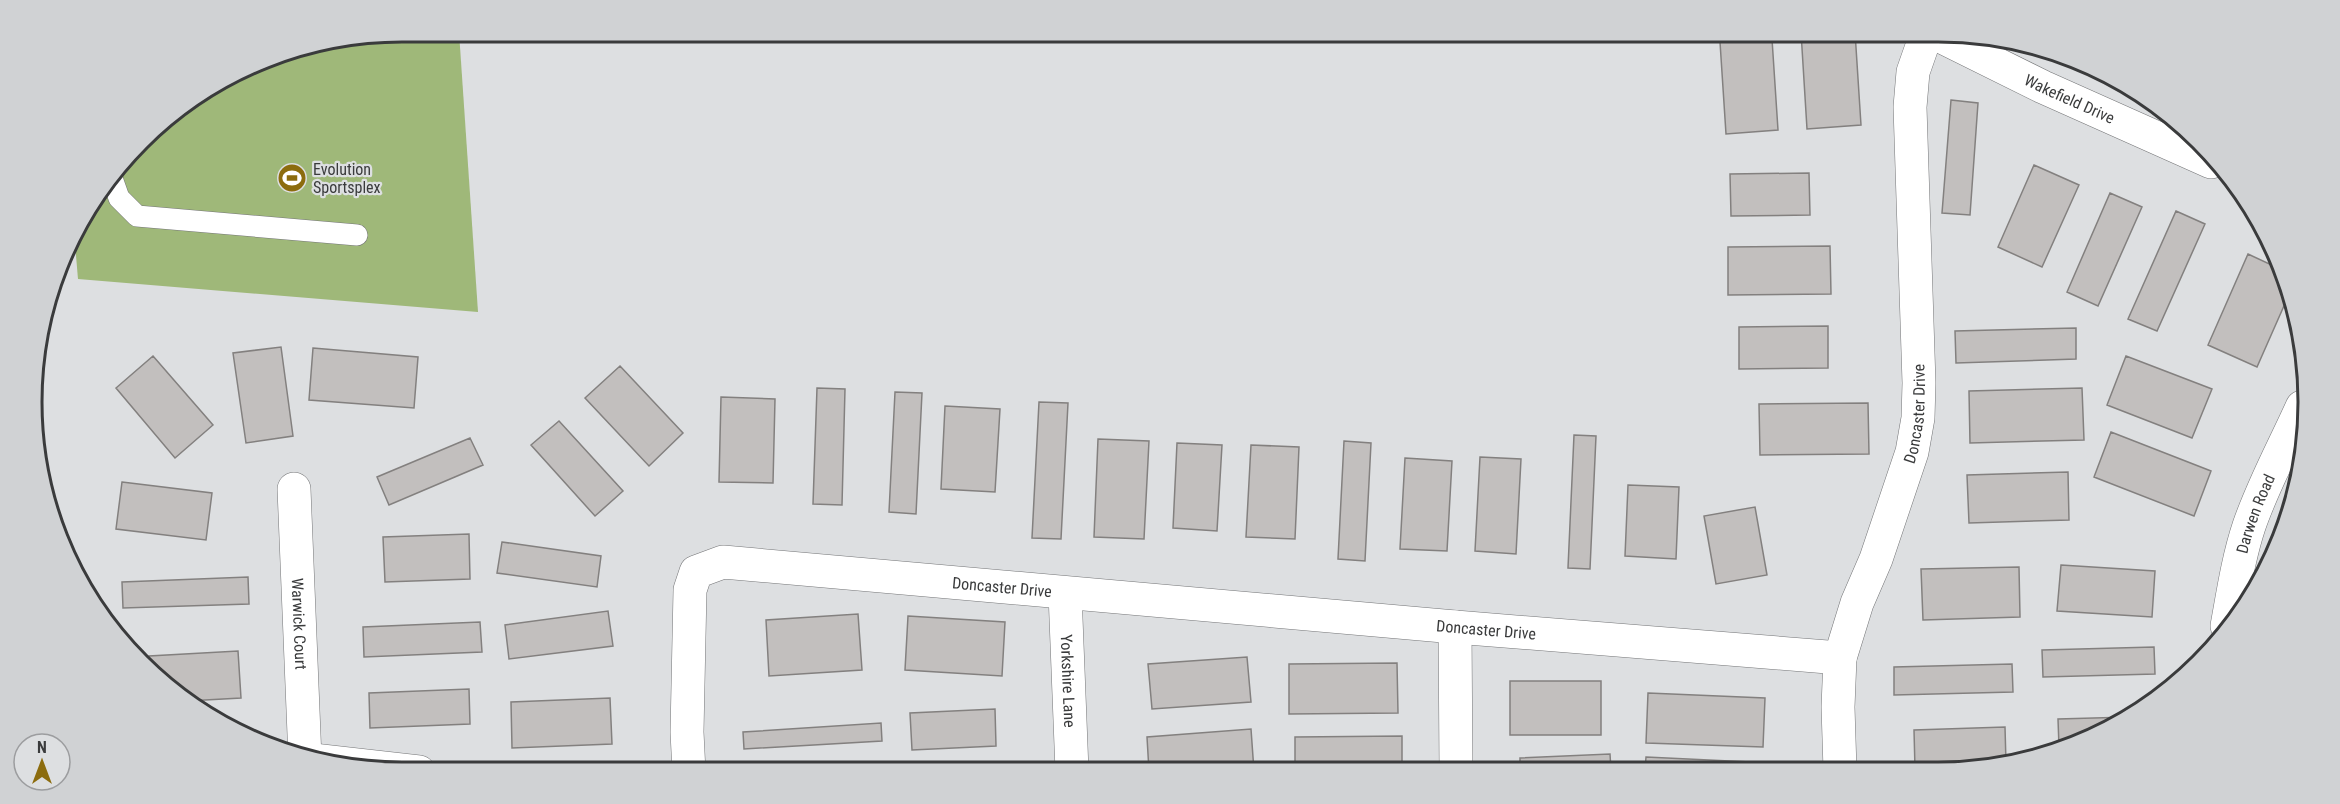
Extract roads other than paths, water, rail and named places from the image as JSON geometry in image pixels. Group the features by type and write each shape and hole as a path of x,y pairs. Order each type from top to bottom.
{"street":[{"name":"Doncaster Drive","path":"688,762 690,590 696,572 723,562 1455,627 1840,658 1857,603 1897,502 1912,452 1918,418 1919,383 1910,106 1913,72 1924,42"},
{"name":"Wakefield Drive","path":"1953,43 2043,87 2203,159"},
{"name":"Darwen Road","path":"2229,614 2235,577 2249,527 2297,417"},
{"name":"Warwick Court","path":"294,489 305,749"},
{"name":"Yorkshire Lane","path":"1065,593 1072,762"},
{"path":"1455,627 1456,762"},
{"path":"1840,658 1838,707 1840,762"}],"lane":[{"path":"114,185 119,198 137,216 357,235"}],"place":[{"name":"Evolution Sportsplex","path":"292,178"}]}
